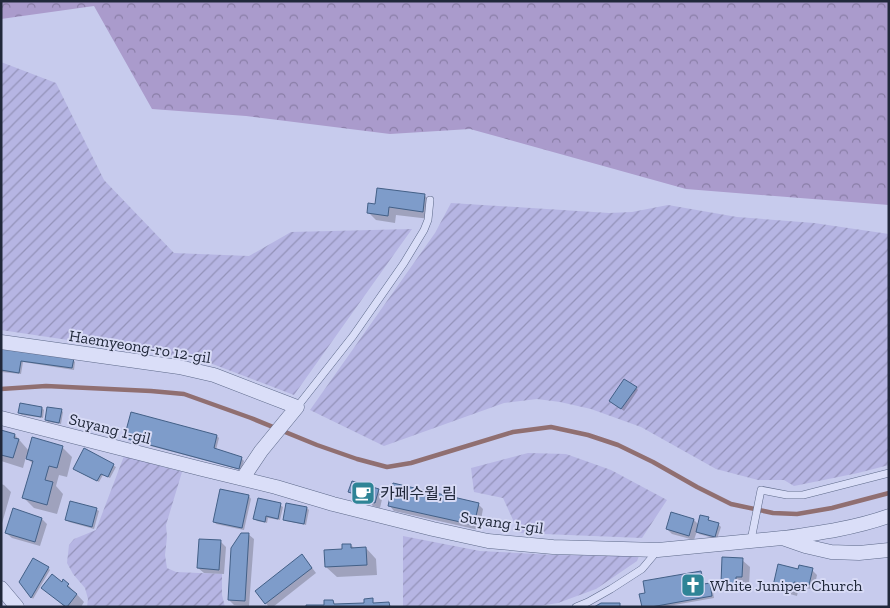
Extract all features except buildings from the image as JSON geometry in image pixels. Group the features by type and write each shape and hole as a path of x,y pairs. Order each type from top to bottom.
{"street":[{"name":"Haemyeong-ro 12-gil","path":"1,342 179,367 214,375 298,407"},
{"path":"243,478 261,452 298,407"},
{"name":"Suyang 1-gil","path":"1,418 243,478 333,504 488,541 554,547 658,550 752,534 782,538 831,552 859,553 889,550"},
{"path":"782,538 827,532 889,516"},
{"path":"1,588 17,607"}],"lane":[{"path":"298,407 353,336 404,263 424,230 428,220 430,200"},
{"path":"752,534 760,490 787,495 803,494 889,473"},
{"path":"576,607 604,593 642,569 658,550"}],"shaded area":[{"path":"1,62 56,83 104,180 174,253 249,256 291,232 412,229 294,395 202,360 1,330"},
{"path":"451,203 609,213 632,212 668,205 737,217 814,223 889,234 889,465 794,486 784,480 758,480 716,469 641,427 591,409 537,399 504,403 384,446 310,410 435,233"},
{"path":"528,453 566,454 611,470 667,500 642,538 519,533 503,498 474,492 471,468"},
{"path":"124,456 182,472 166,525 165,555 167,568 176,572 222,574 222,595 225,607 87,607 88,599 85,588 73,574 67,563 69,545 74,539 96,530"},
{"path":"403,536 480,551 554,555 639,556 637,561 596,589 558,603 533,607 403,607"}],"green space":[{"path":"1,1 889,1 889,205 686,189 470,129 390,134 246,116 152,109 94,6 1,19"}],"waterway":[{"path":"1,389 46,386 184,394 251,418 317,445 387,467 411,463 513,432 551,427 588,435 618,445 731,504 773,513 797,514 832,508 889,493"}],"place":[{"name":"카페수월,림","path":"363,493"},
{"name":"White Juniper Church","path":"693,585"}]}
